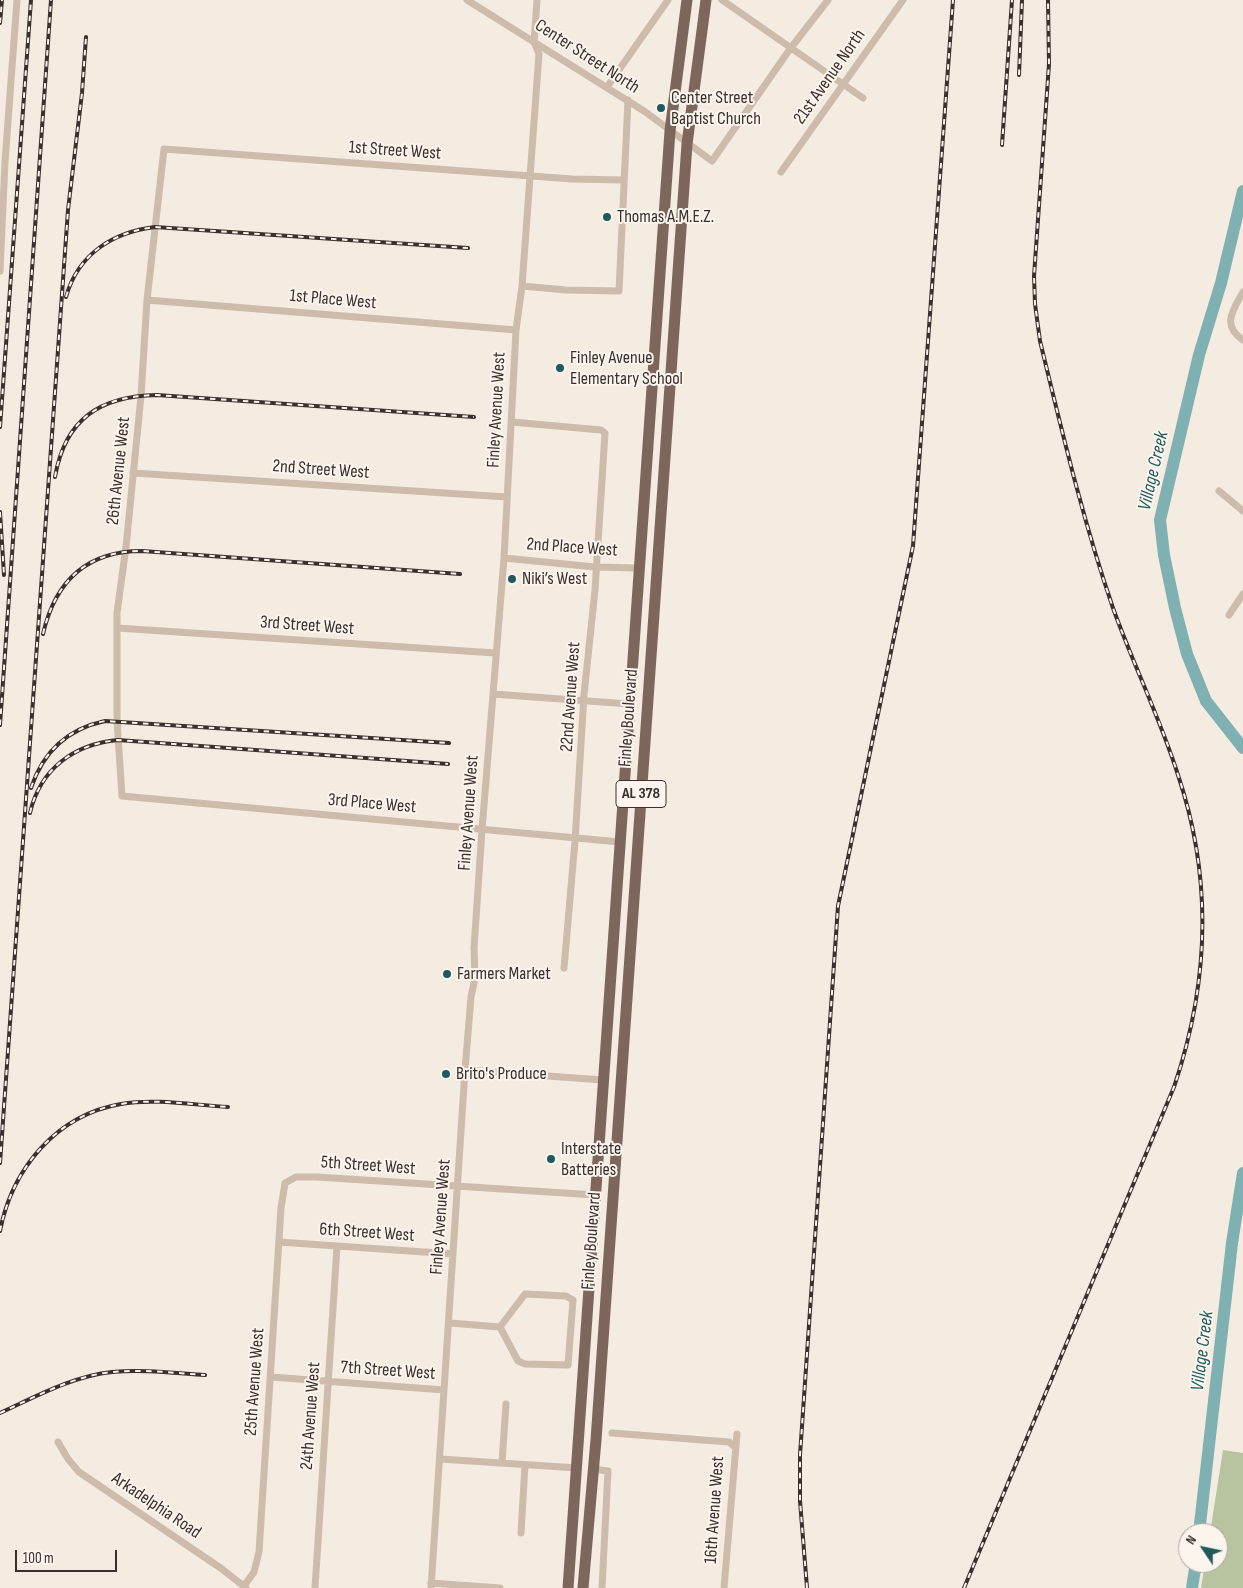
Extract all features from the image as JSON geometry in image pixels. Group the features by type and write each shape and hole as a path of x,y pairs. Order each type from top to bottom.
{"main road":[{"name":"Finley Boulevard","path":"568,1588 670,131 687,0"},
{"name":"Finley Boulevard","path":"583,1588 613,1198 687,144 706,0"},
{"path":"660,294 676,295"},
{"path":"638,568 657,569"},
{"path":"629,704 647,706"},
{"path":"620,842 638,842"},
{"path":"610,984 628,981"},
{"path":"603,1080 621,1080"},
{"path":"595,1196 613,1198"},
{"path":"577,1468 593,1469"}],"street":[{"path":"0,271 5,162 17,0"},
{"name":"Center Street North","path":"467,0 607,86 687,144"},
{"name":"Finley Avenue West","path":"431,1586 450,1323 465,1070 471,997 475,978 474,948 482,830 504,558 516,330 522,286 539,54 534,42 538,0"},
{"path":"607,86 668,0"},
{"path":"722,0 863,98"},
{"path":"687,144 712,161 790,49 828,0"},
{"name":"21st Avenue North","path":"781,172 903,0"},
{"path":"522,286 566,290 619,291 628,100"},
{"name":"1st Street West","path":"164,149 530,176 624,180"},
{"name":"26th Avenue West","path":"122,796 116,720 117,628 141,396 147,300 164,149"},
{"path":"1243,292 1232,315 1231,329 1243,340"},
{"name":"1st Place West","path":"147,300 516,330"},
{"name":"22nd Avenue West","path":"512,422 601,430 605,434 595,590 584,700 576,837 564,968"},
{"name":"2nd Street West","path":"133,473 507,497"},
{"path":"1219,491 1243,511"},
{"name":"2nd Place West","path":"504,558 595,567 638,568"},
{"path":"1228,615 1243,594"},
{"name":"3rd Street West","path":"117,628 495,653"},
{"path":"493,694 629,704"},
{"name":"3rd Place West","path":"122,796 620,842"},
{"path":"465,1070 603,1080"},
{"name":"5th Street West","path":"289,1180 296,1177 317,1177 595,1196"},
{"name":"25th Avenue West","path":"245,1587 254,1572 259,1552 283,1186 289,1180"},
{"name":"6th Street West","path":"279,1242 453,1254"},
{"name":"24th Avenue West","path":"315,1588 337,1246"},
{"path":"525,1294 566,1296 573,1300 570,1363 556,1365 525,1364 516,1360 500,1327 525,1294"},
{"path":"450,1323 500,1327"},
{"name":"7th Street West","path":"271,1377 444,1390"},
{"path":"502,1463 506,1404"},
{"path":"612,1433 729,1442 735,1447"},
{"name":"16th Avenue West","path":"724,1588 737,1434"},
{"name":"Arkadelphia Road","path":"58,1442 68,1459 79,1472 222,1569 245,1587"},
{"path":"440,1459 577,1468"},
{"path":"521,1533 525,1465"},
{"path":"593,1469 608,1471 602,1588"},
{"path":"431,1586 500,1588"}],"green space":[{"path":"1223,1450 1243,1453 1243,1588 1201,1588 1203,1573 1228,1573 1228,1523 1212,1523"}],"waterway":[{"name":"Village Creek","path":"1243,191 1221,283 1199,355 1160,520 1164,555 1187,654 1206,701 1243,748"},
{"name":"Village Creek","path":"1200,1523 1232,1243 1243,1173"},
{"name":"Village Creek","path":"1192,1588 1194,1573"}],"railway":[{"path":"0,23 2,0"},
{"path":"0,427 31,0"},
{"path":"0,725 51,0"},
{"path":"807,1588 800,1501 800,1455 838,906 913,546 953,0"},
{"path":"1002,145 1012,0"},
{"path":"1019,75 1022,0"},
{"path":"964,1588 1174,1087 1186,1048 1200,970 1201,892 1197,853 1189,814 1171,754 1121,629 1102,575 1074,476 1040,341 1035,304 1034,276 1049,64 1048,0"},
{"path":"0,1163 68,210 82,93 86,37"},
{"path":"66,297 79,269 88,257 99,248 125,234 155,227 468,248"},
{"path":"55,477 67,440 88,415 102,406 137,396 157,395 474,417"},
{"path":"0,512 4,575"},
{"path":"43,634 48,616 56,599 76,573 89,564 122,552 142,551 460,574"},
{"path":"31,788 42,763 58,744 79,730 105,721 449,743"},
{"path":"30,813 42,784 61,762 73,753 87,747 102,742 118,740 448,764"},
{"path":"0,1231 6,1208 26,1166 57,1133 76,1120 98,1110 134,1102 228,1107"},
{"path":"0,1413 54,1388 97,1374 135,1371 205,1375"}],"place":[{"name":"Center Street Baptist Church","path":"661,108"},
{"name":"Thomas A.M.E.Z.","path":"607,217"},
{"name":"Finley Avenue Elementary School","path":"560,368"},
{"name":"Niki’s West","path":"512,579"},
{"name":"Farmers Market","path":"447,974"},
{"name":"Brito's Produce","path":"446,1074"},
{"name":"Interstate Batteries","path":"551,1159"}]}
